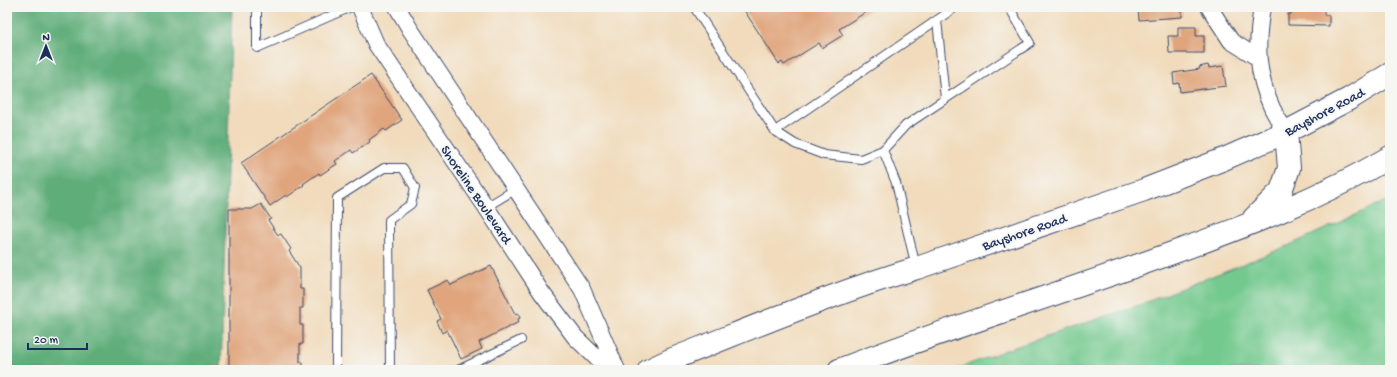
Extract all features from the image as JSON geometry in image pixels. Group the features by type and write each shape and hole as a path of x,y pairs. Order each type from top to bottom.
{"main road":[{"name":"Bayshore Road","path":"649,370 670,360 802,308 883,278 917,268 1144,190 1224,159 1286,132 1349,99 1390,74"},
{"path":"1246,226 1281,191 1289,168 1286,132"},
{"path":"839,370 882,353 1112,276 1246,226 1320,195 1390,157"}],"street":[{"name":"Shoreline Boulevard","path":"360,7 376,44 552,306 576,337 609,370"},
{"path":"397,7 582,289 617,370"},
{"path":"1209,7 1231,41 1258,58"},
{"path":"1262,7 1258,29 1258,58 1262,83 1272,109 1286,132"}],"lane":[{"path":"257,7 258,48 351,7"},
{"path":"694,7 775,131 795,144 824,155 860,159 883,150 906,125 1030,44 1009,7"},
{"path":"775,131 956,7"},
{"path":"937,20 946,98"},
{"path":"883,150 896,183 917,268"},
{"path":"336,370 337,198 384,168 403,168 415,188 412,204 389,220 390,370"},
{"path":"486,207 516,189"},
{"path":"458,370 521,340"}],"green space":[{"path":"7,7 232,7 221,370 7,370"},
{"path":"1390,199 1390,370 954,370 1006,350 1139,305 1288,246"}],"building":[{"path":"742,7 874,7 839,29 843,35 822,48 819,43 784,65 782,62 779,64"},
{"path":"1138,7 1182,7 1182,17 1139,20"},
{"path":"1292,7 1324,7 1324,15 1329,15 1329,26 1288,25 1288,14 1291,14"},
{"path":"1178,27 1196,27 1196,36 1204,36 1204,53 1169,53 1168,36 1178,36"},
{"path":"1208,65 1209,68 1223,66 1226,86 1180,92 1179,83 1174,84 1173,73 1200,69 1199,67"},
{"path":"371,75 402,120 386,131 384,129 369,140 370,142 353,153 351,150 335,161 337,164 320,175 319,173 287,197 286,195 270,206 241,163"},
{"path":"261,204 271,219 268,220 278,235 281,234 291,249 289,251 300,268 300,289 303,289 303,308 300,308 300,325 303,325 303,344 300,344 300,362 303,362 303,370 229,370 229,209 252,209"},
{"path":"491,266 515,314 518,313 520,318 518,319 519,322 479,342 482,349 461,359 447,330 442,333 437,321 441,319 427,290 448,280 451,285"}]}
